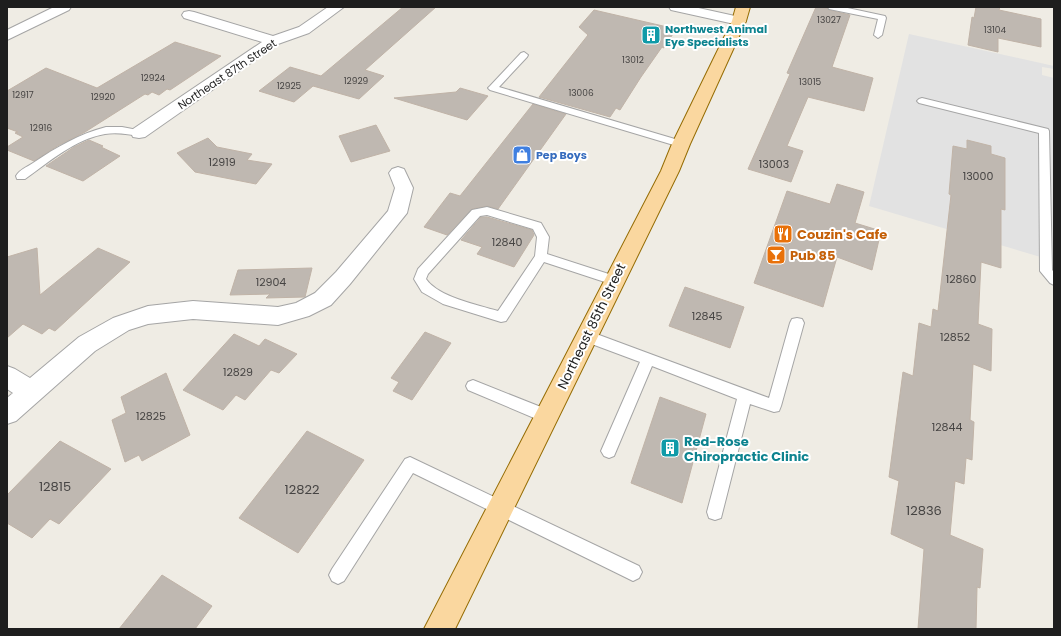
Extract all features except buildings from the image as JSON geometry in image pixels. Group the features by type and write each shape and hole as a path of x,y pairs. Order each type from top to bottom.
{"main road":[{"name":"Northeast 85th Street","path":"445,627 546,416 670,171 741,14 754,7"}],"street":[{"path":"7,36 64,7"},
{"name":"Northeast 87th Street","path":"139,133 273,42 304,30 337,7"},
{"path":"676,7 741,14"},
{"path":"189,16 273,42"},
{"path":"7,413 87,344 121,324 148,315 193,310 278,316 301,310 323,299 343,278 397,213 404,188 398,173"},
{"path":"7,376 31,392"}],"lane":[{"path":"832,7 882,18 878,35"},
{"path":"524,55 493,88 681,144"},
{"path":"922,101 1044,131 1046,271 1054,280"},
{"path":"21,176 70,144 90,133 104,130 125,129 139,133"},
{"path":"481,211 487,211 537,226 544,235 541,257 501,318 447,300 426,289 420,279 422,272 429,264 476,213 481,211"},
{"path":"541,257 614,280"},
{"path":"586,336 774,406 797,323"},
{"path":"609,451 648,359"},
{"path":"473,386 546,416"},
{"path":"715,512 745,396"},
{"path":"338,575 410,464 633,572"}],"shaded area":[{"path":"909,34 1054,66 1054,69 1042,67 1042,75 1054,78 1054,261 869,206","holes":["967,140 991,146 991,154 1005,158 1005,210 949,194 953,146 967,149"]}],"place":[{"name":"Northwest Animal Eye Specialists","path":"651,35"},
{"name":"Pep Boys","path":"522,155"},
{"name":"Couzin's Cafe","path":"783,234"},
{"name":"Pub 85","path":"776,255"},
{"name":"Red-Rose Chiropractic Clinic","path":"670,448"}]}
